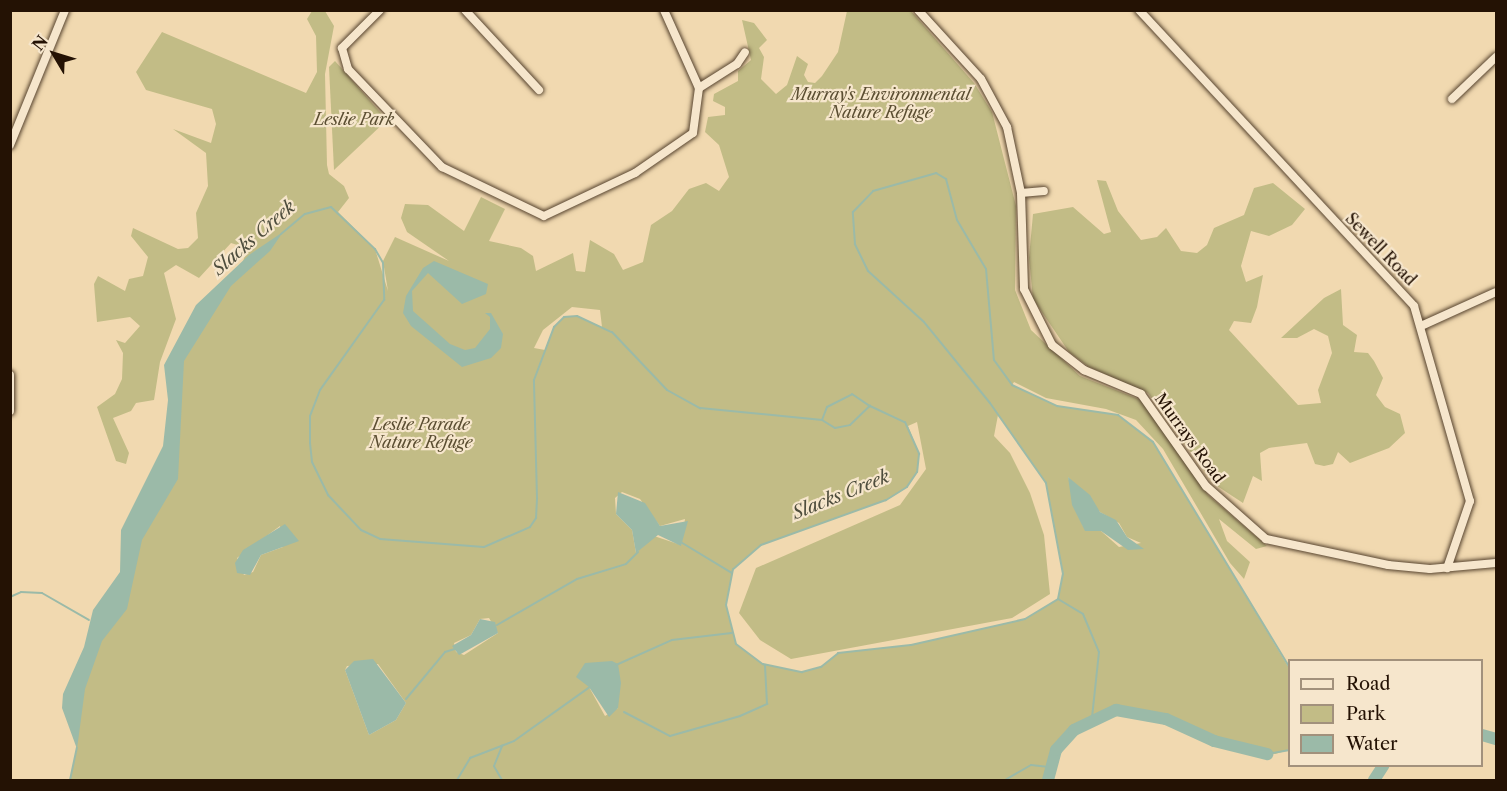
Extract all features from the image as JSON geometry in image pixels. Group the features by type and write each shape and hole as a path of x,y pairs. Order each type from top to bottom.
{"street":[{"path":"10,145 64,10"},
{"path":"380,10 342,48 348,69 442,167 538,215 551,214 635,173 696,127 699,88 664,10"},
{"path":"465,10 539,90"},
{"name":"Murrays Road","path":"918,10 981,80 997,105 1014,149 1021,193 1024,289 1040,328 1052,345 1084,370 1133,388 1147,399 1212,493 1273,542 1388,565 1447,568 1497,563"},
{"name":"Sewell Road","path":"1139,10 1408,298 1421,326 1470,501 1447,568"},
{"path":"699,88 737,64 745,52"},
{"path":"1452,99 1497,57"},
{"path":"1021,193 1044,191"},
{"path":"1421,326 1497,292"},
{"path":"10,375 10,411"}],"green space":[{"path":"312,11 325,11 334,26 325,74 327,165 329,174 344,186 349,198 338,212 375,249 388,291 383,261 395,237 449,261 407,232 401,218 405,204 428,205 464,231 481,197 505,209 489,241 521,248 533,256 536,271 573,253 576,271 585,272 590,240 614,254 623,270 643,262 651,225 672,211 689,189 706,183 719,191 729,177 719,145 705,132 708,117 725,115 725,107 713,101 714,94 738,81 738,71 751,60 742,20 754,23 767,40 759,48 764,57 761,79 776,94 787,85 797,56 808,64 804,75 808,82 815,83 822,76 838,52 847,11 911,11 974,83 992,112 1016,206 1015,290 1031,330 1080,376 1141,400 1208,495 1267,546 1256,549 1219,519 1227,541 1250,562 1244,579 1230,563 1163,449 1136,420 1106,409 1046,398 1014,382 1012,385 1057,406 1118,415 1153,442 1288,666 1288,750 1275,754 1240,749 1166,719 1116,710 1074,730 1056,750 1048,780 70,780 77,749 72,706 169,457 172,367 240,272 247,248 231,243 199,278 176,265 164,273 176,319 160,362 154,400 136,403 131,411 113,418 129,453 126,464 116,461 97,407 115,394 122,379 123,353 116,340 125,343 140,326 130,317 97,322 94,284 98,276 125,291 129,279 143,276 148,257 131,236 133,228 178,249 188,248 198,238 196,213 208,186 206,153 173,129 211,143 216,124 212,109 146,90 136,72 162,32 306,93 317,72 316,36 307,19","holes":["572,307 600,310 602,327 577,316 564,317 554,327 545,350 534,348 543,330","998,415 1046,483 1063,574 1058,599 1025,619 911,645 838,653 821,667 802,672 763,664 736,644 726,605 733,569 761,545 886,500 907,487 917,472 919,454 908,426 917,422 926,469 900,505 756,568 739,613 760,640 791,659 1012,618 1050,594 1044,535 1030,493 1010,453 994,436","1068,477 1100,512 1119,523 1127,537 1141,543 1119,547 1101,531 1083,526","622,492 640,499 660,526 685,519 681,545 654,536 636,553 632,530 616,514 615,498","280,526 283,547 261,555 253,572 244,575 237,558","489,618 498,633 464,655 456,652 454,643 471,635 480,619","378,664 406,703 396,720 369,735 345,670 347,666","617,664 618,708 605,716 589,687"]},
{"name":"Leslie Park","path":"335,61 387,120 334,170 329,67"},
{"path":"1097,180 1106,181 1118,211 1141,240 1157,237 1166,228 1181,251 1197,253 1207,245 1214,228 1244,215 1254,188 1273,183 1305,209 1292,225 1269,236 1251,231 1241,266 1246,282 1263,275 1257,307 1251,323 1234,321 1229,330 1298,405 1321,403 1318,390 1332,353 1328,336 1314,329 1297,338 1281,338 1324,298 1341,289 1343,325 1357,335 1354,352 1368,353 1374,361 1383,378 1376,395 1385,407 1400,414 1405,433 1389,448 1350,463 1338,452 1333,464 1324,466 1315,464 1307,443 1269,448 1260,453 1262,481 1253,476 1243,503 1214,484 1148,393 1089,367 1069,352 1033,299 1029,258 1033,214 1073,207 1104,234 1111,232"}],"water":[{"path":"283,232 270,251 231,286 184,361 178,479 142,540 127,609 102,641 85,689 77,749 62,708 63,694 84,647 93,610 120,572 121,530 163,446 168,400 164,365 196,305 249,255"},
{"path":"434,261 488,284 486,294 462,304 428,273 412,291 413,311 450,344 465,350 475,348 490,329 490,317 485,313 491,313 503,334 501,348 491,358 462,367 411,326 403,313 406,296 423,268"},
{"path":"1068,477 1090,495 1100,512 1116,520 1127,537 1144,549 1128,550 1101,531 1085,531 1072,505"},
{"path":"618,492 645,503 660,526 688,521 681,546 658,535 636,553 632,530 616,514"},
{"path":"285,524 299,541 261,555 250,575 237,573 235,563 243,550"},
{"path":"480,619 495,622 498,633 459,655 452,646 471,635"},
{"path":"373,659 406,703 396,720 369,735 345,670 354,661"},
{"path":"612,661 618,664 621,683 618,708 609,717 589,687 576,677 585,663"}],"waterway":[{"name":"Slacks Creek","path":"281,234 305,214 331,207 375,249 383,263 384,300 320,390 310,416 312,462 328,495 361,530 380,539 484,547 530,527 536,518 537,498 534,380 554,327 564,317 577,316 612,332 667,390 700,408 822,420 835,428 850,425 870,406 905,422 919,454 917,472 907,487 886,500 761,545 733,569 726,605 736,644 763,664 802,672 821,667 838,653 911,645 1025,619 1058,599 1063,574 1046,483 990,403 924,322 868,271 855,244 853,212 873,191 936,173 946,179 957,220 986,269 994,360 1012,385 1057,406 1118,415 1153,442 1288,665"},
{"path":"822,420 827,407 852,394 870,406"},
{"path":"679,541 732,573"},
{"path":"497,625 577,579 626,564 638,552"},
{"path":"10,597 21,592 42,593 89,620"},
{"path":"1058,599 1083,614 1099,652 1092,718"},
{"path":"616,665 672,640 732,633"},
{"path":"406,699 445,652 455,649"},
{"path":"624,712 670,736 740,716 767,704 765,665"},
{"path":"457,780 470,758 514,741 591,686"},
{"name":"Slacks Creek","path":"1048,780 1056,750 1074,730 1116,710 1166,719 1214,741 1267,754"},
{"name":"Slacks Creek","path":"1483,735 1496,739"},
{"path":"502,746 494,766 502,780"},
{"name":"Slacks Creek","path":"70,780 77,748"},
{"name":"Slacks Creek","path":"1267,754 1288,750"},
{"path":"1005,780 1031,765 1049,767"},
{"name":"Slacks Creek","path":"1374,780 1382,767"}],"park label":[{"name":"Murray's Environmental Nature Refuge","path":"881,103"},
{"name":"Leslie Parade Nature Refuge","path":"421,433"}]}
